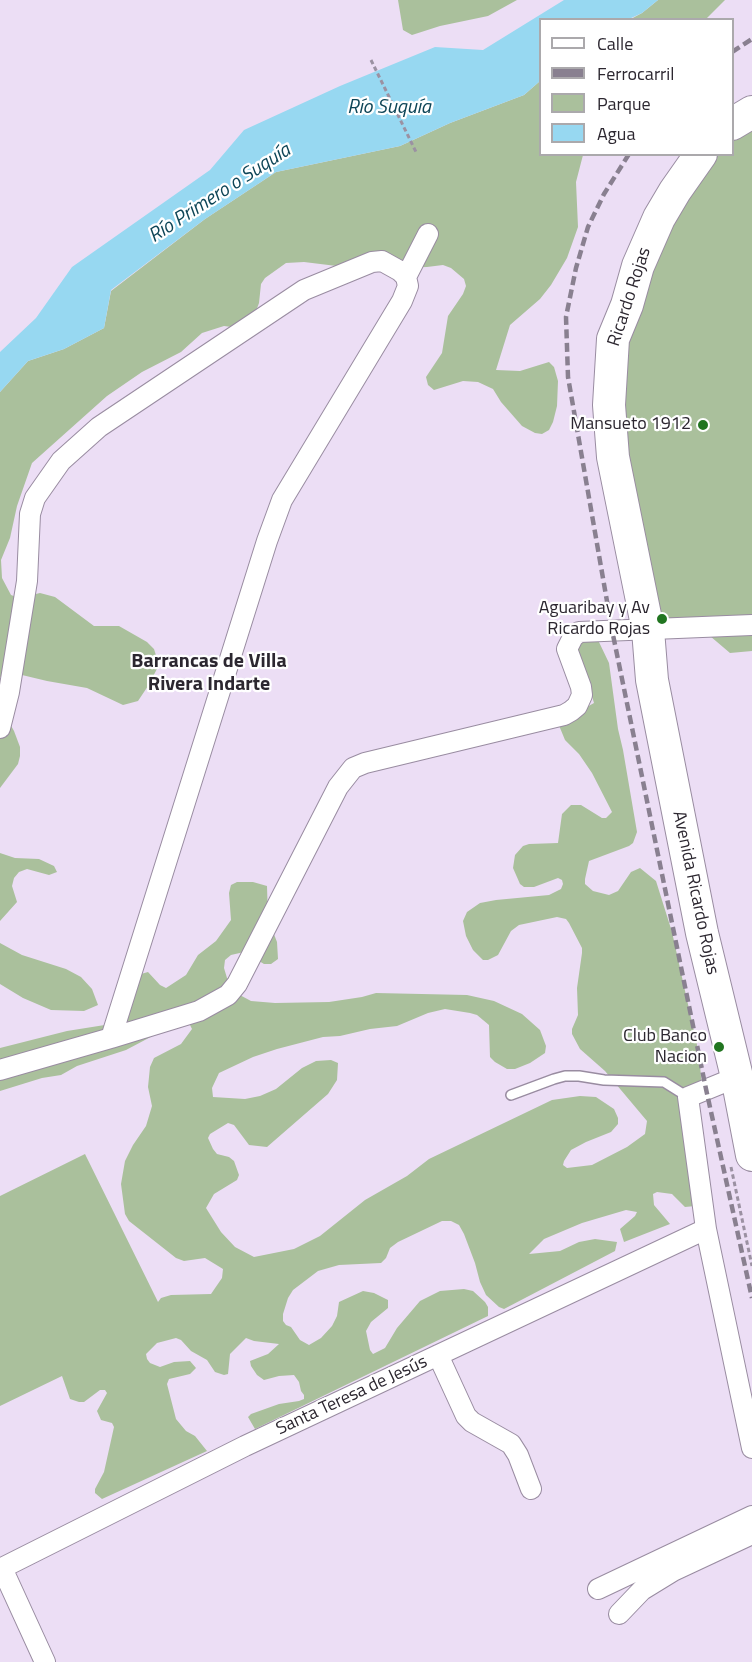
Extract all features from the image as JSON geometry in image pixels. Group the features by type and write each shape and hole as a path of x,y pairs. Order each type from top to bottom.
{"main road":[{"path":"734,123 752,112"},
{"name":"Ricardo Rojas","path":"648,630 613,457 609,405 613,339 627,305 638,266 659,218 700,156"},
{"name":"Avenida Ricardo Rojas","path":"648,630 652,680 702,933 743,1089 752,1155"}],"street":[{"path":"406,277 428,234"},
{"path":"0,728 9,692 27,582 30,514 35,498 61,461 99,427 304,290 372,262 382,261 400,271 406,277 408,286 402,302 282,500 267,541 111,1038"},
{"path":"0,1070 199,1011 228,995 237,984 338,787 353,768 364,763 564,715 578,706 582,695 567,649 573,636 587,631 752,625"},
{"path":"743,1089 688,1097 706,1229 752,1448"},
{"name":"Santa Teresa de Jesús","path":"1,1568 245,1446 706,1229"},
{"path":"438,1355 466,1416 472,1422 511,1444 518,1455 531,1490"},
{"path":"598,1589 752,1516"},
{"path":"619,1614 642,1590 673,1571 752,1534"},
{"path":"1,1568 45,1662"}],"lane":[{"path":"511,1095 554,1079 579,1076 604,1080 664,1082 688,1097"}],"path":[{"path":"371,60 417,154"}],"green space":[{"path":"398,0 517,0 488,16 440,26 412,35 403,30"},
{"path":"658,0 725,0 707,18 633,18"},
{"path":"539,82 539,156 583,156 576,182 578,227 567,258 540,299 510,325 496,370 520,371 549,362 554,367 558,381 557,406 549,430 542,434 535,433 522,426 493,389 478,382 463,381 434,390 428,385 426,377 442,353 448,316 466,286 464,279 451,268 443,265 361,269 304,262 286,263 265,278 261,284 259,303 253,319 239,328 224,326 202,333 181,352 142,372 107,396 32,463 17,506 10,538 1,560 2,578 11,595 19,598 40,593 55,597 94,626 119,626 147,642 154,649 159,665 138,701 123,705 87,688 22,675 6,674 0,677 0,392 28,361 64,349 104,328 111,291 205,219 276,172 400,146 450,123 524,95"},
{"path":"752,124 752,651 730,653 690,619 654,621 622,461 622,343 675,201 712,156 734,156 734,137"},
{"path":"575,640 598,640 609,663 618,729 637,832 633,843 629,846 589,861 585,884 593,891 609,895 618,891 631,872 640,868 656,881 672,932 699,1054 702,1088 683,1099 695,1206 685,1207 672,1194 657,1192 653,1194 654,1205 670,1224 624,1242 620,1229 637,1212 626,1210 582,1223 544,1239 529,1254 560,1251 579,1242 595,1239 617,1242 615,1251 504,1309 486,1295 464,1234 459,1225 451,1221 442,1221 398,1242 390,1248 381,1263 339,1265 318,1271 293,1290 283,1314 283,1321 286,1325 291,1327 300,1340 309,1345 321,1338 332,1326 337,1316 339,1302 363,1291 374,1293 388,1300 388,1308 371,1322 366,1331 373,1354 385,1348 397,1328 420,1301 440,1291 464,1289 473,1291 488,1307 488,1316 255,1429 248,1417 251,1414 279,1404 304,1399 299,1382 294,1375 264,1380 251,1366 250,1361 268,1354 279,1344 246,1338 230,1354 228,1374 224,1375 215,1372 207,1360 191,1351 181,1340 176,1338 157,1343 146,1354 150,1363 160,1367 174,1362 190,1361 196,1368 190,1374 169,1379 167,1384 176,1419 186,1431 195,1436 207,1451 102,1499 95,1493 95,1489 104,1472 114,1427 112,1423 101,1420 97,1411 107,1393 105,1390 100,1390 84,1402 79,1402 70,1399 62,1376 0,1406 0,1196 85,1154 158,1302 161,1298 171,1295 211,1294 222,1278 223,1269 205,1258 184,1261 176,1258 129,1221 125,1214 121,1184 125,1161 146,1126 152,1106 148,1087 150,1067 154,1058 181,1044 192,1029 188,1021 179,1022 126,1050 77,1066 61,1075 42,1078 0,1091 0,1048 67,1031 111,1024 141,974 148,972 166,988 186,975 198,955 216,941 231,920 229,893 231,885 237,882 253,882 267,886 268,919 277,942 278,959 271,964 264,964 244,952 231,955 225,960 224,968 236,993 251,1001 275,1003 329,1002 376,993 467,995 494,1001 522,1014 540,1030 546,1046 545,1053 530,1063 515,1069 507,1069 490,1057 489,1025 477,1015 445,1009 428,1013 397,1026 323,1037 277,1049 219,1073 212,1088 213,1097 245,1099 276,1089 302,1068 316,1061 331,1060 338,1063 337,1080 328,1094 267,1147 249,1145 234,1125 228,1123 210,1134 208,1138 213,1149 217,1154 234,1161 239,1175 237,1180 214,1194 206,1208 221,1232 235,1247 254,1257 294,1249 320,1236 365,1200 407,1176 429,1159 552,1100 580,1096 596,1097 614,1109 618,1118 618,1124 611,1132 571,1150 563,1165 567,1168 592,1165 627,1147 645,1134 647,1121 605,1071 580,1049 572,1034 578,1015 577,988 582,948 569,923 566,919 557,917 519,925 511,931 498,955 483,960 473,950 466,936 463,921 467,912 480,903 549,895 561,889 562,880 558,878 534,887 524,887 520,884 513,868 515,855 523,846 529,844 558,843 562,814 571,805 581,805 602,818 606,818 612,812 592,773 579,754 565,740 558,723 594,703 578,666"},
{"path":"0,706 14,731 20,747 20,756 18,764 0,788"},
{"path":"0,853 15,858 39,859 54,866 57,872 49,875 27,869 19,872 12,886 17,902 0,921"},
{"path":"0,943 22,955 66,969 81,977 92,989 98,1005 84,1011 51,1010 23,998 0,984"}],"water":[{"name":"Río Suquía","path":"564,0 658,0 642,13 631,18 539,18 539,82 524,95 450,123 400,146 276,172 205,219 111,290 104,328 64,349 28,361 0,392 0,352 36,318 72,267 210,170 244,130 340,86 435,47 483,50"}],"railway":[{"path":"734,51 752,39"},
{"path":"628,156 604,194 588,227 576,268 566,317 568,377 612,630 706,1089 752,1298"}],"place":[{"name":"Mansueto 1912","path":"703,425"},
{"name":"Aguaribay y Av Ricardo Rojas","path":"662,619"},
{"name":"Club Banco Nacion","path":"719,1047"}],"district":[{"name":"Barrancas de Villa Rivera Indarte","path":"209,674"}],"water label":[{"name":"Río Primero o Suquía","path":"220,194"}]}
